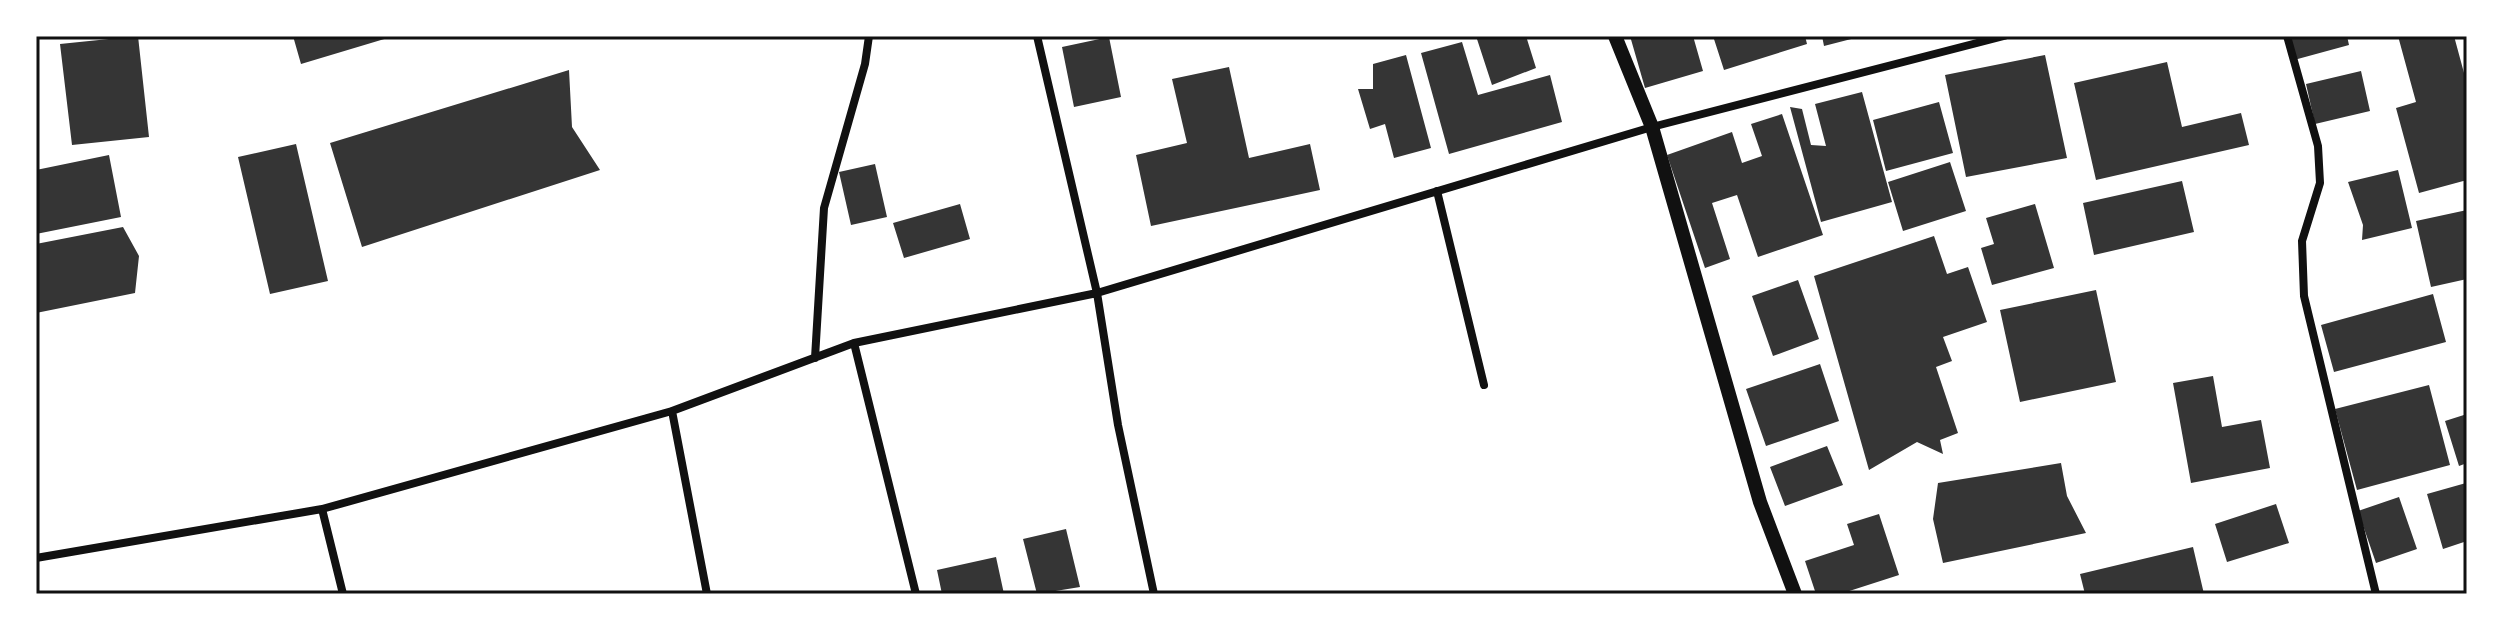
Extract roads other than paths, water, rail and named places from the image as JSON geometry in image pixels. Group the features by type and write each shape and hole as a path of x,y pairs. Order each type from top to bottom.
{"street":[{"path":"815,358 824,208 865,64 869,36"},
{"path":"1037,36 1097,293 1118,425 1154,594"},
{"path":"1615,36 1652,127 1760,502 1795,594"},
{"path":"36,558 322,509 672,411 854,343 1097,293 1652,127 2004,36"},
{"path":"2287,36 2318,146 2320,183 2302,241 2304,296 2376,594"},
{"path":"1437,191 1484,385"},
{"path":"854,343 916,594"},
{"path":"672,411 707,594"},
{"path":"322,509 343,594"}]}
